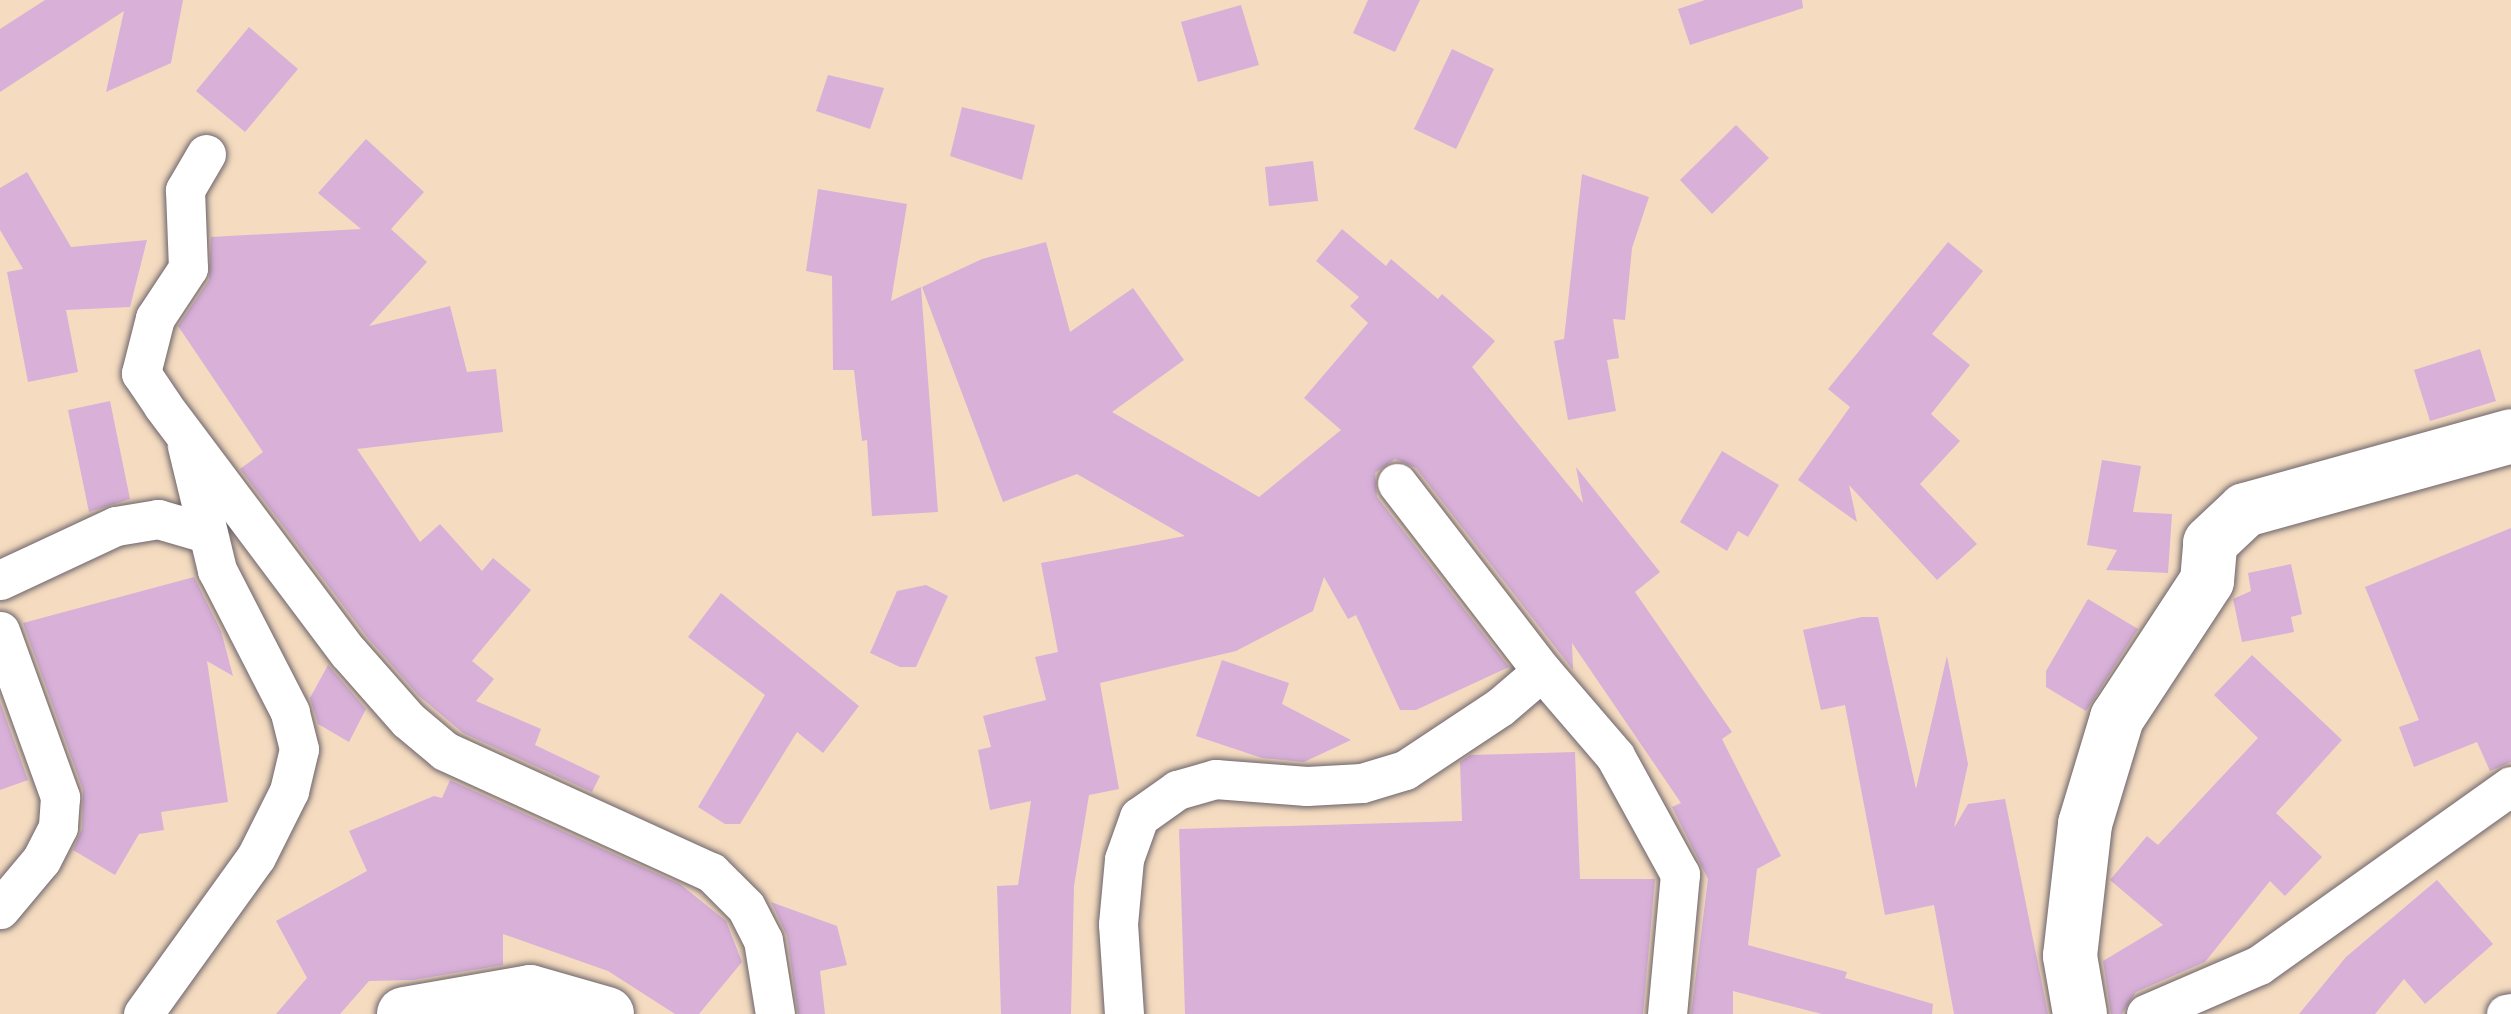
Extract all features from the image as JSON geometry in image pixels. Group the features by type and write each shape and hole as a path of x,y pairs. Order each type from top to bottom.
{"street":[{"path":"206,154 185,190 188,268 155,318 141,373 348,652 408,719 445,751 711,872 746,907 763,940 775,1014"},
{"path":"143,1014 256,856 289,790 299,749 290,712 218,570 184,435"},
{"path":"2080,1014 2070,956 2085,824 2116,718 2206,581 2210,543 2245,510 2511,436"},
{"path":"1397,483 1542,671 1616,756 1680,874 1667,1014"},
{"path":"0,580 116,526 158,519 206,533"},
{"path":"0,631 60,797 58,827 41,860 0,909"},
{"path":"1124,1014 1118,924 1124,860 1139,817 1177,790 1215,779 1307,786 1362,783 1405,770 1500,707 1542,671"},
{"path":"2146,1014 2259,964 2511,786"},
{"path":"404,1014 530,992 607,1014"}],"building":[{"path":"45,0 183,0 171,63 106,92 124,11 0,92 0,29"},
{"path":"1368,0 1420,0 1395,52 1353,33"},
{"path":"1705,0 1802,0 1803,8 1690,45 1678,9"},
{"path":"1241,5 1259,65 1198,82 1181,22"},
{"path":"249,27 298,69 245,132 196,91"},
{"path":"1452,49 1494,69 1456,149 1414,129"},
{"path":"828,75 884,88 870,129 816,111"},
{"path":"962,107 1035,125 1022,180 950,156"},
{"path":"1736,125 1769,158 1712,214 1680,180"},
{"path":"366,139 424,192 391,229 427,262 369,326 450,306 467,372 496,369 503,432 357,449 420,542 440,524 482,571 493,558 531,590 472,661 494,679 476,701 541,729 535,745 600,776 592,792 463,733 419,696 367,637 240,469 263,452 178,326 209,280 211,237 361,229 318,193"},
{"path":"1313,161 1318,201 1269,206 1265,167"},
{"path":"27,172 71,247 147,240 130,307 66,310 78,372 28,382 7,272 23,269 0,230 0,188"},
{"path":"1582,174 1649,197 1632,248 1625,320 1613,319 1619,358 1607,360 1616,411 1568,420 1554,341 1564,339"},
{"path":"818,189 907,204 891,301 921,287 938,512 872,516 867,440 862,441 854,370 833,370 832,276 806,271"},
{"path":"1342,229 1386,266 1391,259 1438,299 1442,294 1495,341 1472,367 1583,503 1576,467 1660,572 1635,592 1732,732 1722,739 1781,856 1757,869 1748,945 1847,972 1845,978 1933,1004 1932,1014 1822,1014 1733,991 1733,1014 1691,1014 1708,879 1672,807 1681,803 1572,643 1573,670 1416,468 1395,459 1375,473 1377,497 1509,667 1416,710 1400,710 1356,615 1348,619 1324,577 1313,611 1236,651 1100,683 1119,789 1089,795 1074,886 1071,1014 1001,1014 997,886 1018,885 1031,801 990,810 978,750 991,747 983,716 1046,700 1035,657 1058,652 1041,563 1185,536 1077,474 1003,502 922,287 982,259 1046,242 1070,332 1133,288 1184,360 1112,412 1259,497 1341,430 1304,398 1368,323 1350,306 1359,297 1316,261"},
{"path":"1948,242 1983,271 1932,334 1970,365 1931,414 1960,441 1920,484 1977,544 1937,580 1849,485 1857,522 1798,480 1850,407 1828,389"},
{"path":"2480,349 2496,401 2430,421 2414,370"},
{"path":"110,401 130,499 89,512 68,410"},
{"path":"1722,451 1779,485 1748,537 1738,531 1727,551 1680,522"},
{"path":"2102,460 2141,466 2133,512 2172,514 2168,573 2106,570 2117,550 2087,545"},
{"path":"2511,528 2511,762 2490,771 2477,742 2414,767 2399,727 2419,720 2365,587"},
{"path":"2291,564 2302,614 2291,617 2294,632 2242,642 2233,599 2251,591 2248,573"},
{"path":"194,577 221,631 233,676 207,661 228,802 161,812 164,830 139,834 115,875 73,850 82,829 83,790 23,623"},
{"path":"926,585 948,596 916,667 900,667 870,653 897,591"},
{"path":"721,593 859,706 823,753 797,732 740,824 725,824 698,807 765,695 688,637"},
{"path":"2088,599 2138,629 2086,711 2046,687 2046,671"},
{"path":"1878,617 1916,789 1947,656 1968,764 1954,828 1968,804 2005,799 2048,1014 1954,1014 1934,905 1885,915 1845,705 1821,710 1803,630"},
{"path":"2252,655 2342,740 2276,813 2322,857 2285,896 2270,881 2205,962 2136,992 2122,1014 2111,1014 2103,961 2163,925 2110,880 2147,836 2158,845 2258,738 2214,695"},
{"path":"1222,660 1289,683 1282,704 1351,740 1304,762 1262,758 1196,736"},
{"path":"328,665 366,709 349,742 318,724 310,698"},
{"path":"0,702 28,780 0,790"},
{"path":"1575,752 1580,879 1655,879 1643,1014 1185,1014 1179,829 1462,821 1460,762 1470,755"},
{"path":"450,780 680,884 726,921 742,962 699,1014 675,1014 608,971 503,934 503,965 413,980 369,981 340,1014 276,1014 307,978 276,921 367,871 349,831 434,796 442,798"},
{"path":"2437,880 2493,944 2425,1004 2404,979 2375,1014 2299,1014 2346,957"},
{"path":"771,902 837,926 847,965 820,971 825,1014 798,1014 787,936"}]}
